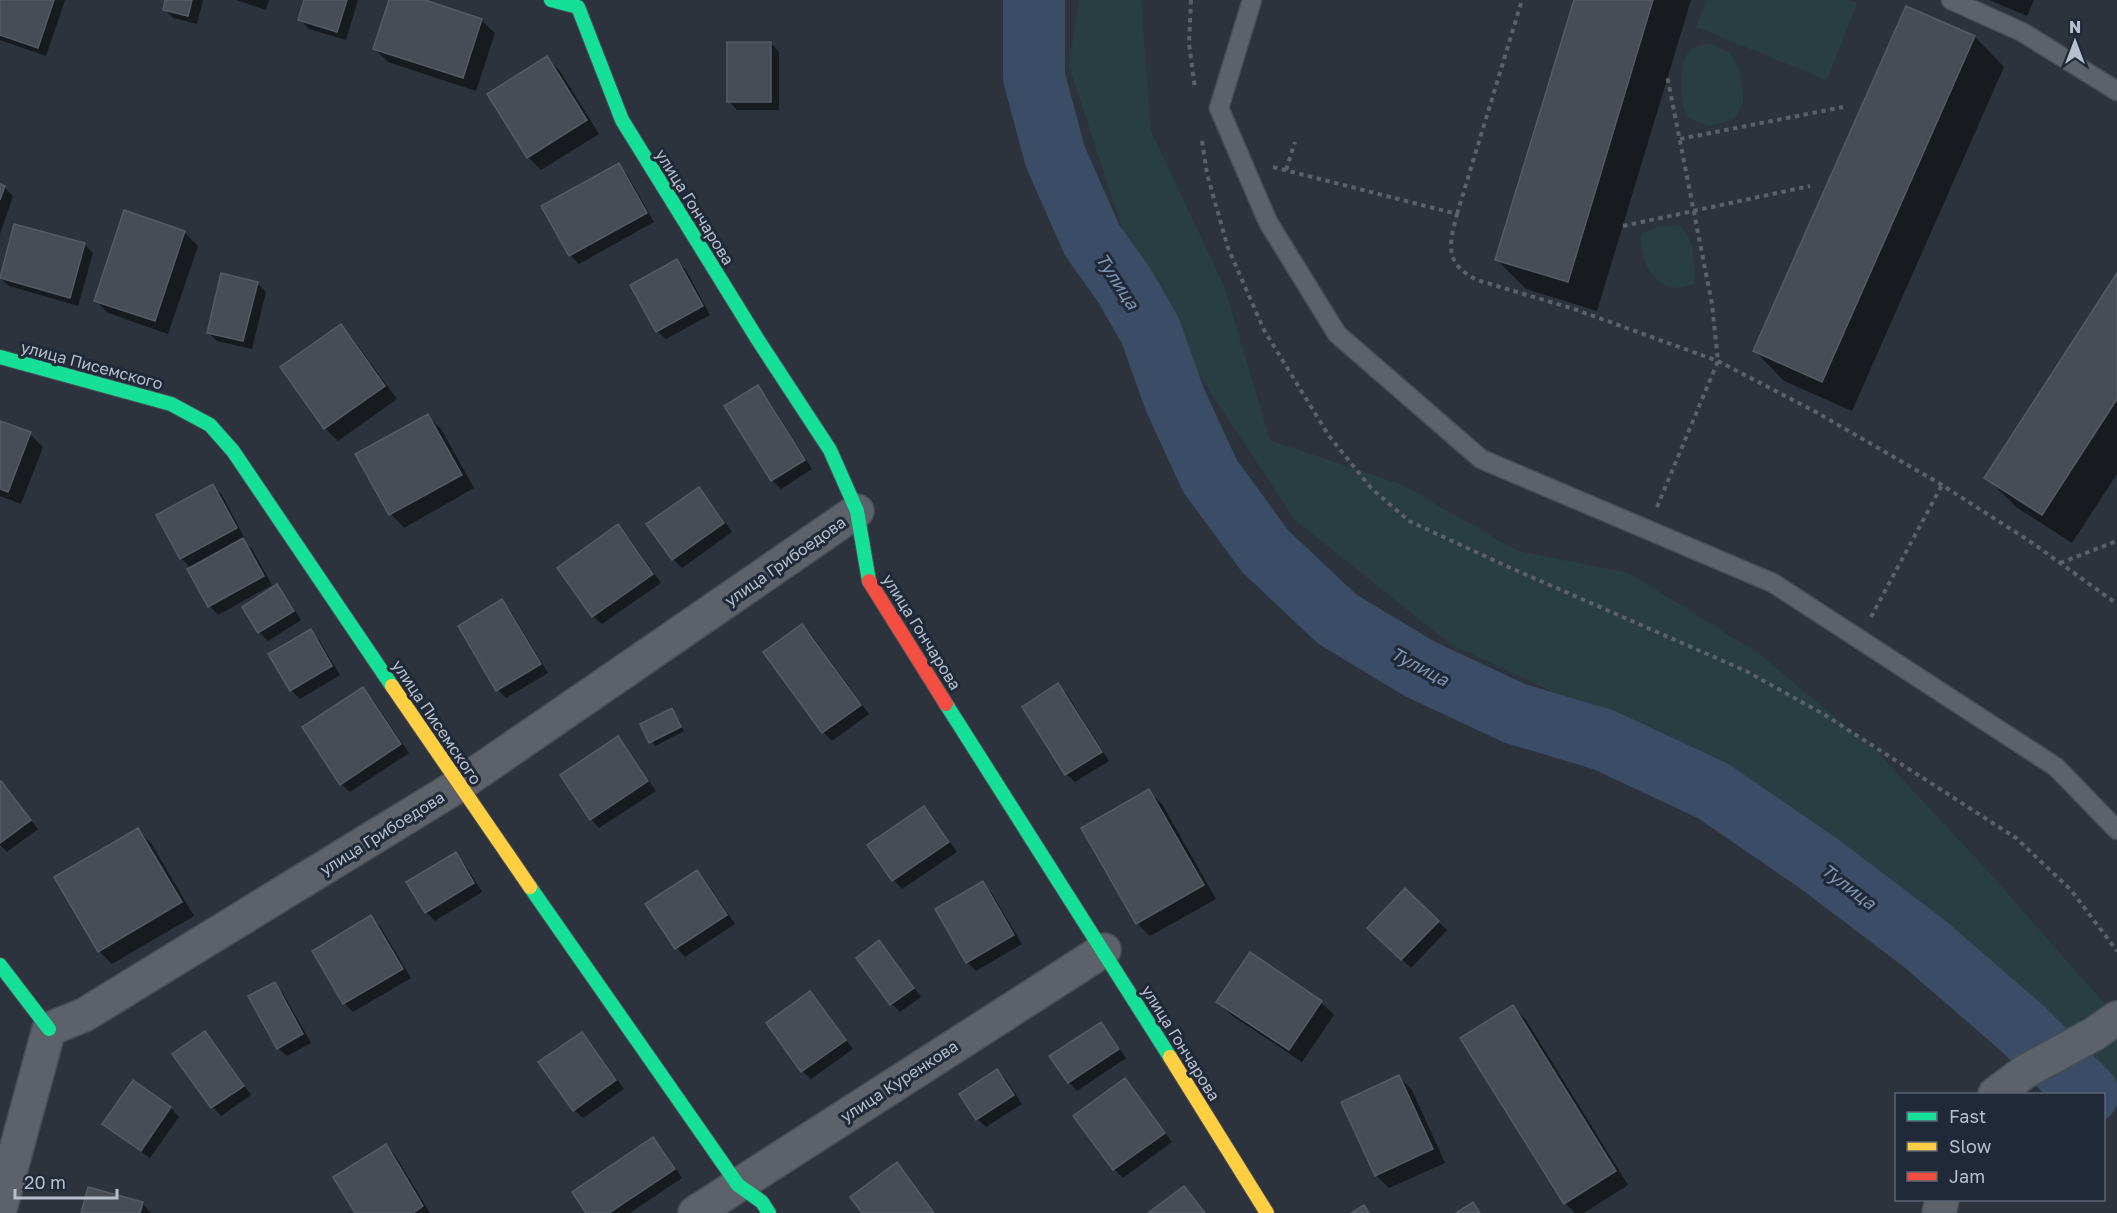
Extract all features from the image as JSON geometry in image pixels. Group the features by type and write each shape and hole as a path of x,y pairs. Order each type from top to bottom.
{"street":[{"name":"улица Гончарова","path":"551,0 578,7 622,120 758,340 830,450 857,511 870,584 1104,950 1267,1213"},
{"name":"улица Писемского","path":"0,357 171,404 210,425 233,451 459,785 738,1185 762,1202 769,1213"},
{"name":"улица Грибоедова","path":"49,1029 84,1015 459,785 857,511"},
{"name":"улица Куренкова","path":"695,1213 1104,950"},
{"path":"0,965 49,1029 0,1209"},
{"path":"1998,1093 2026,1071 2105,1026"}],"lane":[{"path":"1252,0 1220,108 1268,222 1337,334 1481,459 1773,583 2056,767 2117,830"},
{"path":"1951,0 2022,32 2117,91"}],"path":[{"path":"1191,0 1189,44 1196,91"},
{"path":"1522,0 1457,214 1450,254 1456,266 1466,275 1477,280 1574,309 1718,362 1816,412 1942,485 2060,563 2117,604"},
{"path":"1647,530 1718,362 1712,304 1667,75"},
{"path":"1680,139 1843,107"},
{"path":"1202,139 1207,174 1228,248 1264,330 1329,436 1371,488 1409,521 1504,566 1746,671 1834,721 2016,838 2071,890 2117,951"},
{"path":"1286,170 1295,142"},
{"path":"1241,159 1457,214"},
{"path":"1623,226 1810,186"},
{"path":"1859,639 1942,485"},
{"path":"2060,563 2117,541"}],"green space":[{"path":"1079,0 1141,0 1151,131 1224,286 1270,440 1402,485 1518,551 1629,573 1758,653 1877,752 1987,870 2117,1018 2117,1108 2000,984 1726,773 1450,644 1295,520 1142,289 1069,66"},
{"path":"1707,0 1848,0 1857,3 1827,80 1696,27"},
{"path":"1712,44 1730,53 1739,69 1743,104 1734,119 1711,126 1687,118 1681,82 1687,54 1695,47"},
{"path":"1678,225 1684,230 1691,243 1695,284 1676,288 1659,282 1653,275 1644,259 1641,241 1642,233 1656,227"}],"building":[{"path":"0,0 54,0 38,48 0,35"},
{"path":"165,0 192,0 188,16 163,10"},
{"path":"304,0 347,0 337,32 298,20"},
{"path":"389,0 425,0 482,19 463,78 373,49"},
{"path":"1574,0 1653,0 1568,282 1495,260"},
{"path":"1906,6 1975,36 1822,382 1753,351"},
{"path":"727,42 771,42 771,102 727,102"},
{"path":"547,56 587,120 527,158 487,94"},
{"path":"619,163 647,213 569,256 541,206"},
{"path":"0,184 5,186 0,200"},
{"path":"124,210 185,231 155,321 94,301"},
{"path":"14,224 85,243 70,298 0,278"},
{"path":"677,259 703,306 656,332 630,285"},
{"path":"221,273 258,282 243,341 207,333"},
{"path":"2117,273 2117,399 2042,515 1984,478"},
{"path":"341,324 385,386 324,429 280,367"},
{"path":"758,385 805,460 771,481 724,406"},
{"path":"428,414 462,475 389,515 355,454"},
{"path":"0,421 31,432 8,492 0,489"},
{"path":"213,484 237,528 180,559 156,515"},
{"path":"699,487 724,523 672,560 646,524"},
{"path":"618,524 653,574 592,617 557,568"},
{"path":"243,538 264,576 208,607 187,569"},
{"path":"277,584 294,611 258,633 242,607"},
{"path":"502,599 541,664 496,691 458,626"},
{"path":"802,624 861,705 822,733 763,652"},
{"path":"311,629 332,666 290,691 268,654"},
{"path":"1058,683 1102,752 1065,775 1022,707"},
{"path":"363,687 401,744 340,785 302,727"},
{"path":"672,708 681,727 649,743 640,724"},
{"path":"618,736 648,781 590,820 560,775"},
{"path":"0,782 31,820 0,843"},
{"path":"1149,789 1204,885 1136,924 1081,828"},
{"path":"924,806 949,842 892,881 867,845"},
{"path":"138,828 182,902 98,952 54,877"},
{"path":"456,852 474,883 425,913 406,882"},
{"path":"697,870 727,915 675,949 645,904"},
{"path":"983,881 1014,935 966,963 935,909"},
{"path":"1405,888 1439,921 1401,960 1367,928"},
{"path":"371,915 403,969 343,1004 312,951"},
{"path":"879,940 914,988 890,1005 856,958"},
{"path":"1250,952 1322,1001 1289,1050 1216,1002"},
{"path":"275,982 303,1034 277,1049 248,996"},
{"path":"810,991 846,1040 801,1072 766,1023"},
{"path":"1513,1005 1616,1171 1564,1204 1460,1038"},
{"path":"1101,1022 1119,1049 1068,1083 1049,1056"},
{"path":"205,1031 244,1086 211,1108 172,1054"},
{"path":"582,1032 616,1080 573,1111 538,1062"},
{"path":"997,1069 1014,1095 976,1120 959,1094"},
{"path":"1399,1075 1433,1149 1375,1176 1341,1102"},
{"path":"1125,1078 1165,1133 1113,1170 1073,1116"},
{"path":"133,1080 171,1107 141,1151 102,1124"},
{"path":"653,1137 675,1169 609,1213 586,1213 572,1192"},
{"path":"386,1144 423,1206 413,1213 355,1213 333,1177"},
{"path":"897,1162 934,1213 862,1213 850,1197"},
{"path":"1184,1186 1205,1213 1148,1213"},
{"path":"88,1187 143,1202 140,1213 81,1213"},
{"path":"1473,1202 1480,1213 1456,1213"},
{"path":"1364,1205 1369,1213 1351,1213"}],"waterway":[{"name":"Тулица","path":"1034,0 1034,77 1055,156 1092,240 1124,285 1150,330 1175,400 1210,476 1265,551 1337,619 1420,669 1514,713 1604,740 1713,791 1818,863 1925,944 2023,1029 2087,1093"}],"traffic: fast":[{"path":"551,0 578,7 622,120 758,340 830,450 857,511 869,581"},
{"path":"0,357 171,404 210,425 233,451 392,686"},
{"path":"946,704 1170,1057"},
{"path":"530,887 738,1185 762,1202 769,1213"},
{"path":"0,965 49,1029"}],"traffic: slow":[{"path":"392,686 530,887"},
{"path":"1170,1057 1267,1213"}],"traffic: jam":[{"path":"869,581 946,704"}]}
